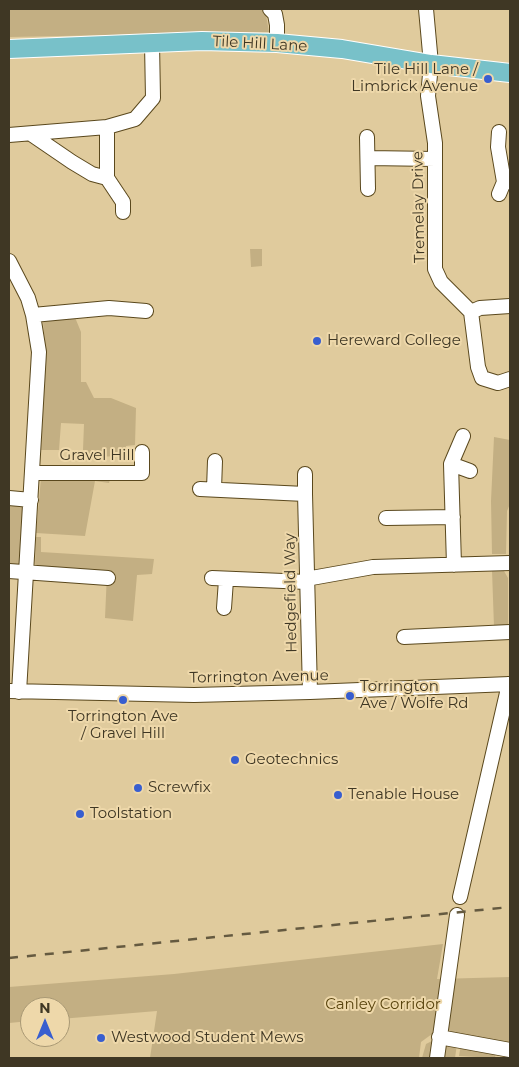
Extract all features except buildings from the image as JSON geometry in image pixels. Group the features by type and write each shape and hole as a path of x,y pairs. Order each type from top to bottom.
{"main road":[{"name":"Tile Hill Lane","path":"9,49 202,41 277,43 342,49 431,64 510,73"}],"street":[{"path":"270,9 275,14 277,43"},
{"name":"Tremelay Drive","path":"426,9 431,64 428,96 434,124 435,268 441,282 471,312"},
{"path":"9,135 107,127 135,119 153,98 152,43"},
{"path":"107,127 108,178 123,202 123,212"},
{"path":"499,132 491,147 505,186"},
{"path":"31,134 92,174 108,178"},
{"path":"367,137 368,189"},
{"path":"368,158 435,159"},
{"path":"9,260 23,285 33,314 39,352 27,572 14,691"},
{"path":"510,306 480,308 471,312 478,367 482,378 498,382 510,379"},
{"path":"33,314 109,308 146,311"},
{"path":"454,565 451,464 463,436"},
{"name":"Gravel Hill","path":"32,473 142,473 142,452"},
{"path":"216,461 207,489 305,494"},
{"path":"451,464 470,471"},
{"name":"Hedgefield Way","path":"306,474 306,580 310,692"},
{"path":"9,498 30,500"},
{"path":"386,518 453,517"},
{"path":"224,608 219,579 306,580 373,567 510,563"},
{"path":"9,571 108,578"},
{"path":"404,637 510,632"},
{"path":"460,897 509,684"},
{"name":"Torrington Avenue","path":"14,691 113,694 310,692 509,684"},
{"path":"436,1058 457,915"},
{"path":"439,1037 510,1050"}],"green space":[{"path":"9,9 265,9 269,32 9,37"},
{"path":"250,249 262,249 262,266 251,267"},
{"path":"74,315 81,332 81,382 86,382 94,398 111,398 136,408 135,445 126,446 125,456 87,457 86,450 83,450 84,424 61,423 59,450 41,450 46,353 43,322"},
{"path":"494,437 510,440 510,504 507,511 506,554 492,554 491,501"},
{"path":"111,476 109,483 95,481 85,536 36,533 41,478"},
{"path":"9,501 19,503 24,507 20,570 9,570"},
{"path":"36,537 41,537 41,552 154,559 152,574 137,575 133,621 105,618 107,573 35,566"},
{"path":"492,570 504,571 508,578 508,625 494,627"},
{"name":"Canley Corridor","path":"443,944 437,979 510,977 510,1043 433,1030 432,1034 421,1042 419,1058 150,1058 157,1011 70,1018 70,997 20,997 20,1022 9,1023 9,987 174,974"},
{"path":"434,1040 431,1058 422,1058 426,1044"},
{"path":"457,1044 455,1058 442,1058 446,1045"},
{"path":"461,1044 496,1052 495,1058 459,1056"}],"railway":[{"path":"9,958 510,907"}],"place":[{"name":"Tile Hill Lane / Limbrick Avenue","path":"488,79"},
{"name":"Hereward College","path":"317,341"},
{"name":"Torrington Ave / Wolfe Rd","path":"350,696"},
{"name":"Torrington Ave / Gravel Hill","path":"123,700"},
{"name":"Geotechnics","path":"235,760"},
{"name":"Screwfix","path":"138,788"},
{"name":"Tenable House","path":"338,795"},
{"name":"Toolstation","path":"80,814"},
{"name":"Westwood Student Mews","path":"101,1038"}]}
